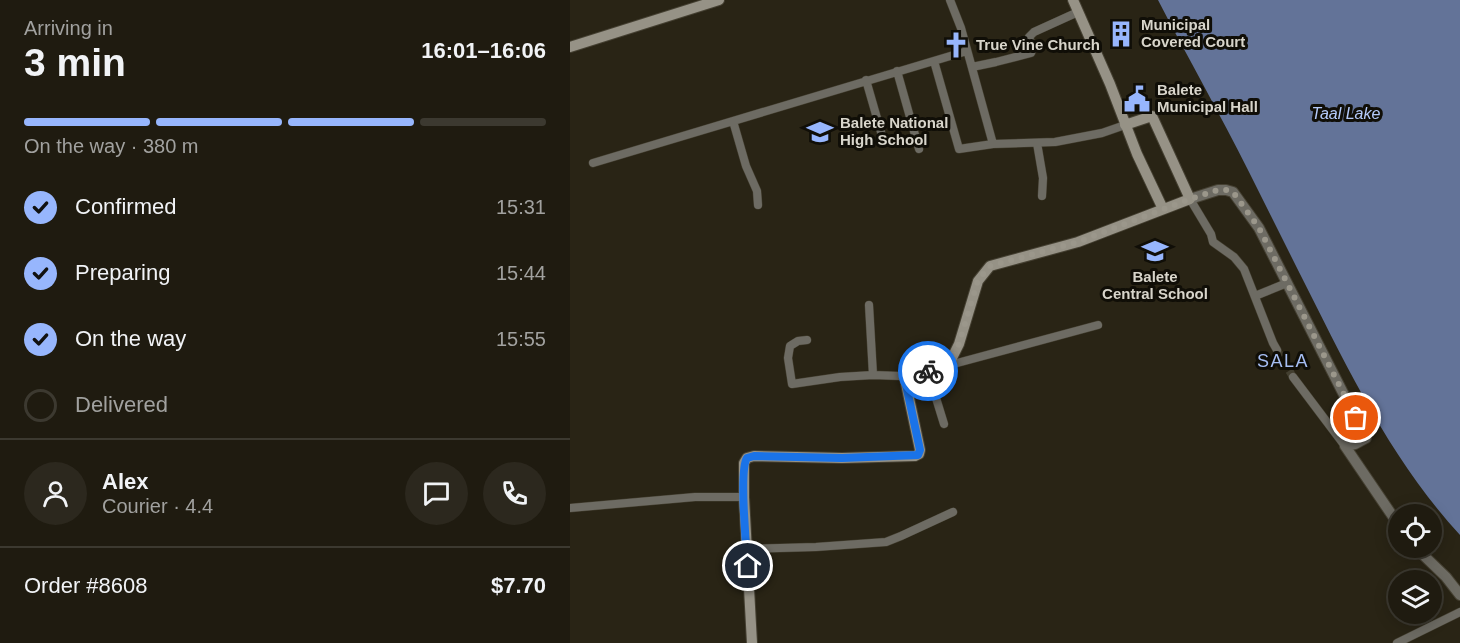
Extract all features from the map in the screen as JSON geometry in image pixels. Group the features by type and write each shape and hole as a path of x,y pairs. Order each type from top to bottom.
{"main road":[{"path":"570,47 719,0"},
{"path":"1073,0 1110,84 1137,154 1163,210"},
{"path":"752,643 744,497 744,463 747,458 754,456 842,458 918,455 920,450 905,380 910,376 943,367 951,360 959,344 978,280 990,266 1078,242 1190,199 1152,116 1125,125"}],"street":[{"path":"950,0 968,51 993,144"},
{"path":"972,67 1031,52 1033,48 1029,37 1034,32 1078,12"},
{"path":"592,163 968,51"},
{"path":"934,61 959,149 993,144 1055,142 1102,133 1125,125"},
{"path":"897,71 919,149"},
{"path":"866,81 883,139"},
{"path":"733,121 746,166 757,191 758,205"},
{"path":"1037,143 1043,178 1042,196"},
{"path":"1277,350 1244,269 1234,256 1213,242 1211,234 1190,199 1218,190 1233,192 1259,228 1366,438 1345,446"},
{"path":"1255,296 1287,283"},
{"path":"869,305 873,375"},
{"path":"943,367 1098,325"},
{"path":"807,340 798,341 790,346 788,358 792,384 873,375 900,376 905,380"},
{"path":"928,372 944,424"},
{"path":"1293,377 1345,446 1388,509"},
{"path":"570,508 695,497 744,497"},
{"path":"746,549 886,542 953,512"},
{"path":"1426,558 1460,595"},
{"path":"1397,643 1460,612"}],"water":[{"name":"Taal Lake","path":"1158,0 1460,0 1460,535 1442,514 1442,504 1434,504 1412,475 1371,410 1352,377 1238,150"}],"tunnel":[{"path":"1277,350 1293,377"}],"way so far":[{"path":"928,371 943,367 951,360 959,344 978,280 990,266 1078,242 1190,199 1218,190 1226,190 1233,192 1259,228 1356,418"}],"place":[{"name":"Municipal Covered Court","path":"1121,34"},
{"name":"True Vine Church","path":"956,45"},
{"name":"Balete Municipal Hall","path":"1137,99"},
{"name":"Balete National High School","path":"820,132"},
{"name":"Balete Central School","path":"1155,251"}],"district":[{"name":"SALA","path":"1283,361"}],"route":[{"path":"748,566 744,497 744,463 747,458 754,456 842,458 918,455 920,450 905,380 910,376 928,371"}]}
